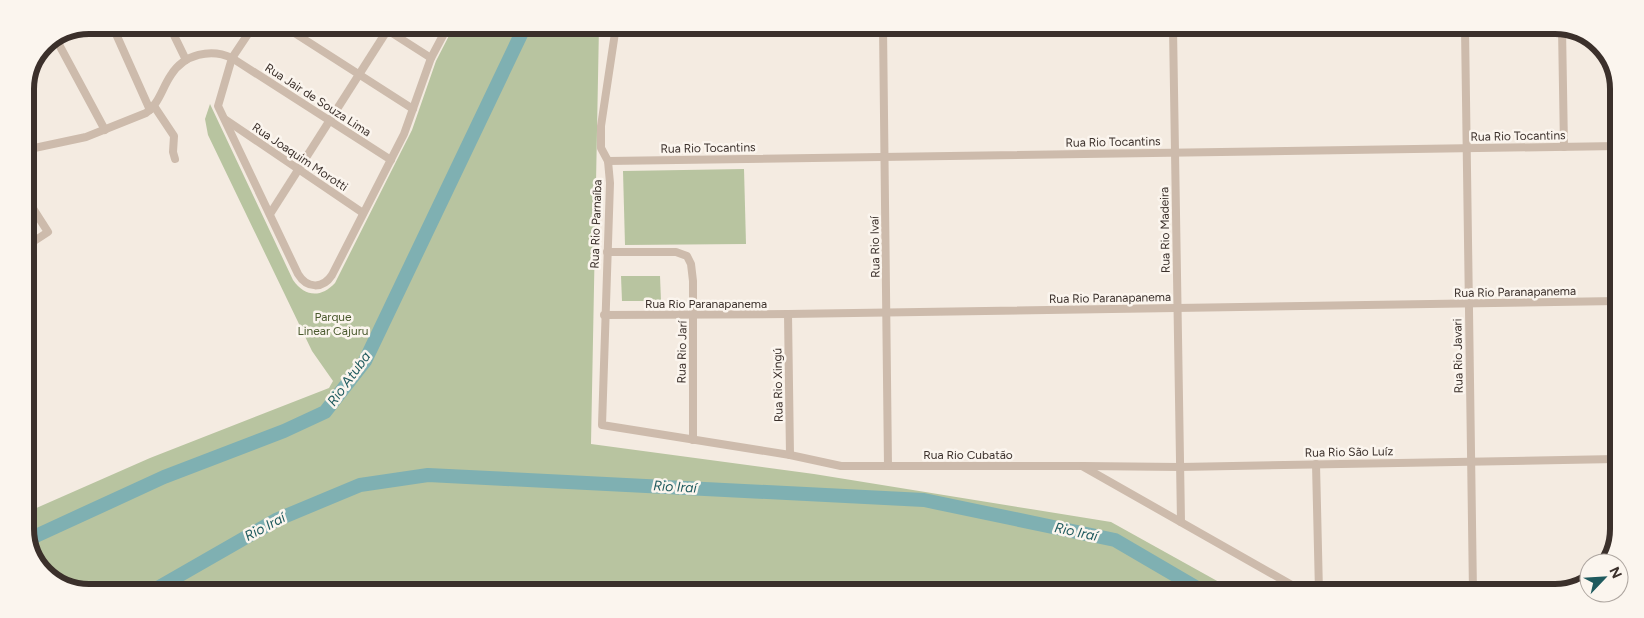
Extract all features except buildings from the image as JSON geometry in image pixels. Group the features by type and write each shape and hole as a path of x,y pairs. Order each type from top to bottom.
{"street":[{"path":"116,34 152,108 174,136 175,159"},
{"path":"174,34 186,60"},
{"path":"248,34 232,58 218,106 300,278 308,284 316,286 326,282 332,275 391,160 404,134 431,58 444,34"},
{"path":"295,34 413,109"},
{"path":"270,214 359,75 382,34"},
{"path":"396,34 431,58"},
{"name":"Rua Rio Parnaíba","path":"602,425 608,161 601,148 601,126 615,34"},
{"name":"Rua Rio Ivaí","path":"882,34 888,313 888,466"},
{"name":"Rua Rio Madeira","path":"1173,34 1181,522"},
{"name":"Rua Rio Javari","path":"1465,34 1473,584"},
{"path":"1562,35 1564,147"},
{"path":"58,43 105,130"},
{"path":"34,149 48,147 105,130 152,108 172,73 186,60 210,53 232,58"},
{"name":"Rua Jair de Souza Lima","path":"232,58 391,160"},
{"name":"Rua Joaquim Morotti","path":"224,119 363,214"},
{"name":"Rua Rio Tocantins","path":"608,161 1610,146"},
{"path":"34,210 48,232 34,241"},
{"name":"Rua Rio Jarí","path":"607,252 676,252 687,256 691,264 694,281 693,440"},
{"name":"Rua Rio Paranapanema","path":"604,315 888,313 1610,301"},
{"name":"Rua Rio Xingú","path":"788,314 790,456"},
{"name":"Rua Rio Cubatão","path":"602,425 841,466 1082,466 1290,584"},
{"name":"Rua Rio São Luíz","path":"1082,466 1180,467 1610,459"},
{"path":"1316,464 1319,584"}],"green space":[{"name":"Parque Linear Cajuru","path":"450,34 599,34 591,444 814,474 1111,522 1223,584 82,584 55,573 45,563 38,550 34,533 34,509 150,458 329,388 333,381 312,351 208,135 205,119 210,104 293,280 303,290 313,294 319,293 330,288 335,283 412,130 436,61"},
{"path":"744,169 746,244 625,245 623,171"},
{"path":"621,276 660,276 661,301 622,301"}],"waterway":[{"name":"Rio Atuba","path":"35,536 164,477 284,431 325,412 365,361 521,34"},
{"name":"Rio Iraí","path":"164,584 276,520 360,485 428,475 924,500 1115,540 1190,584"}]}
